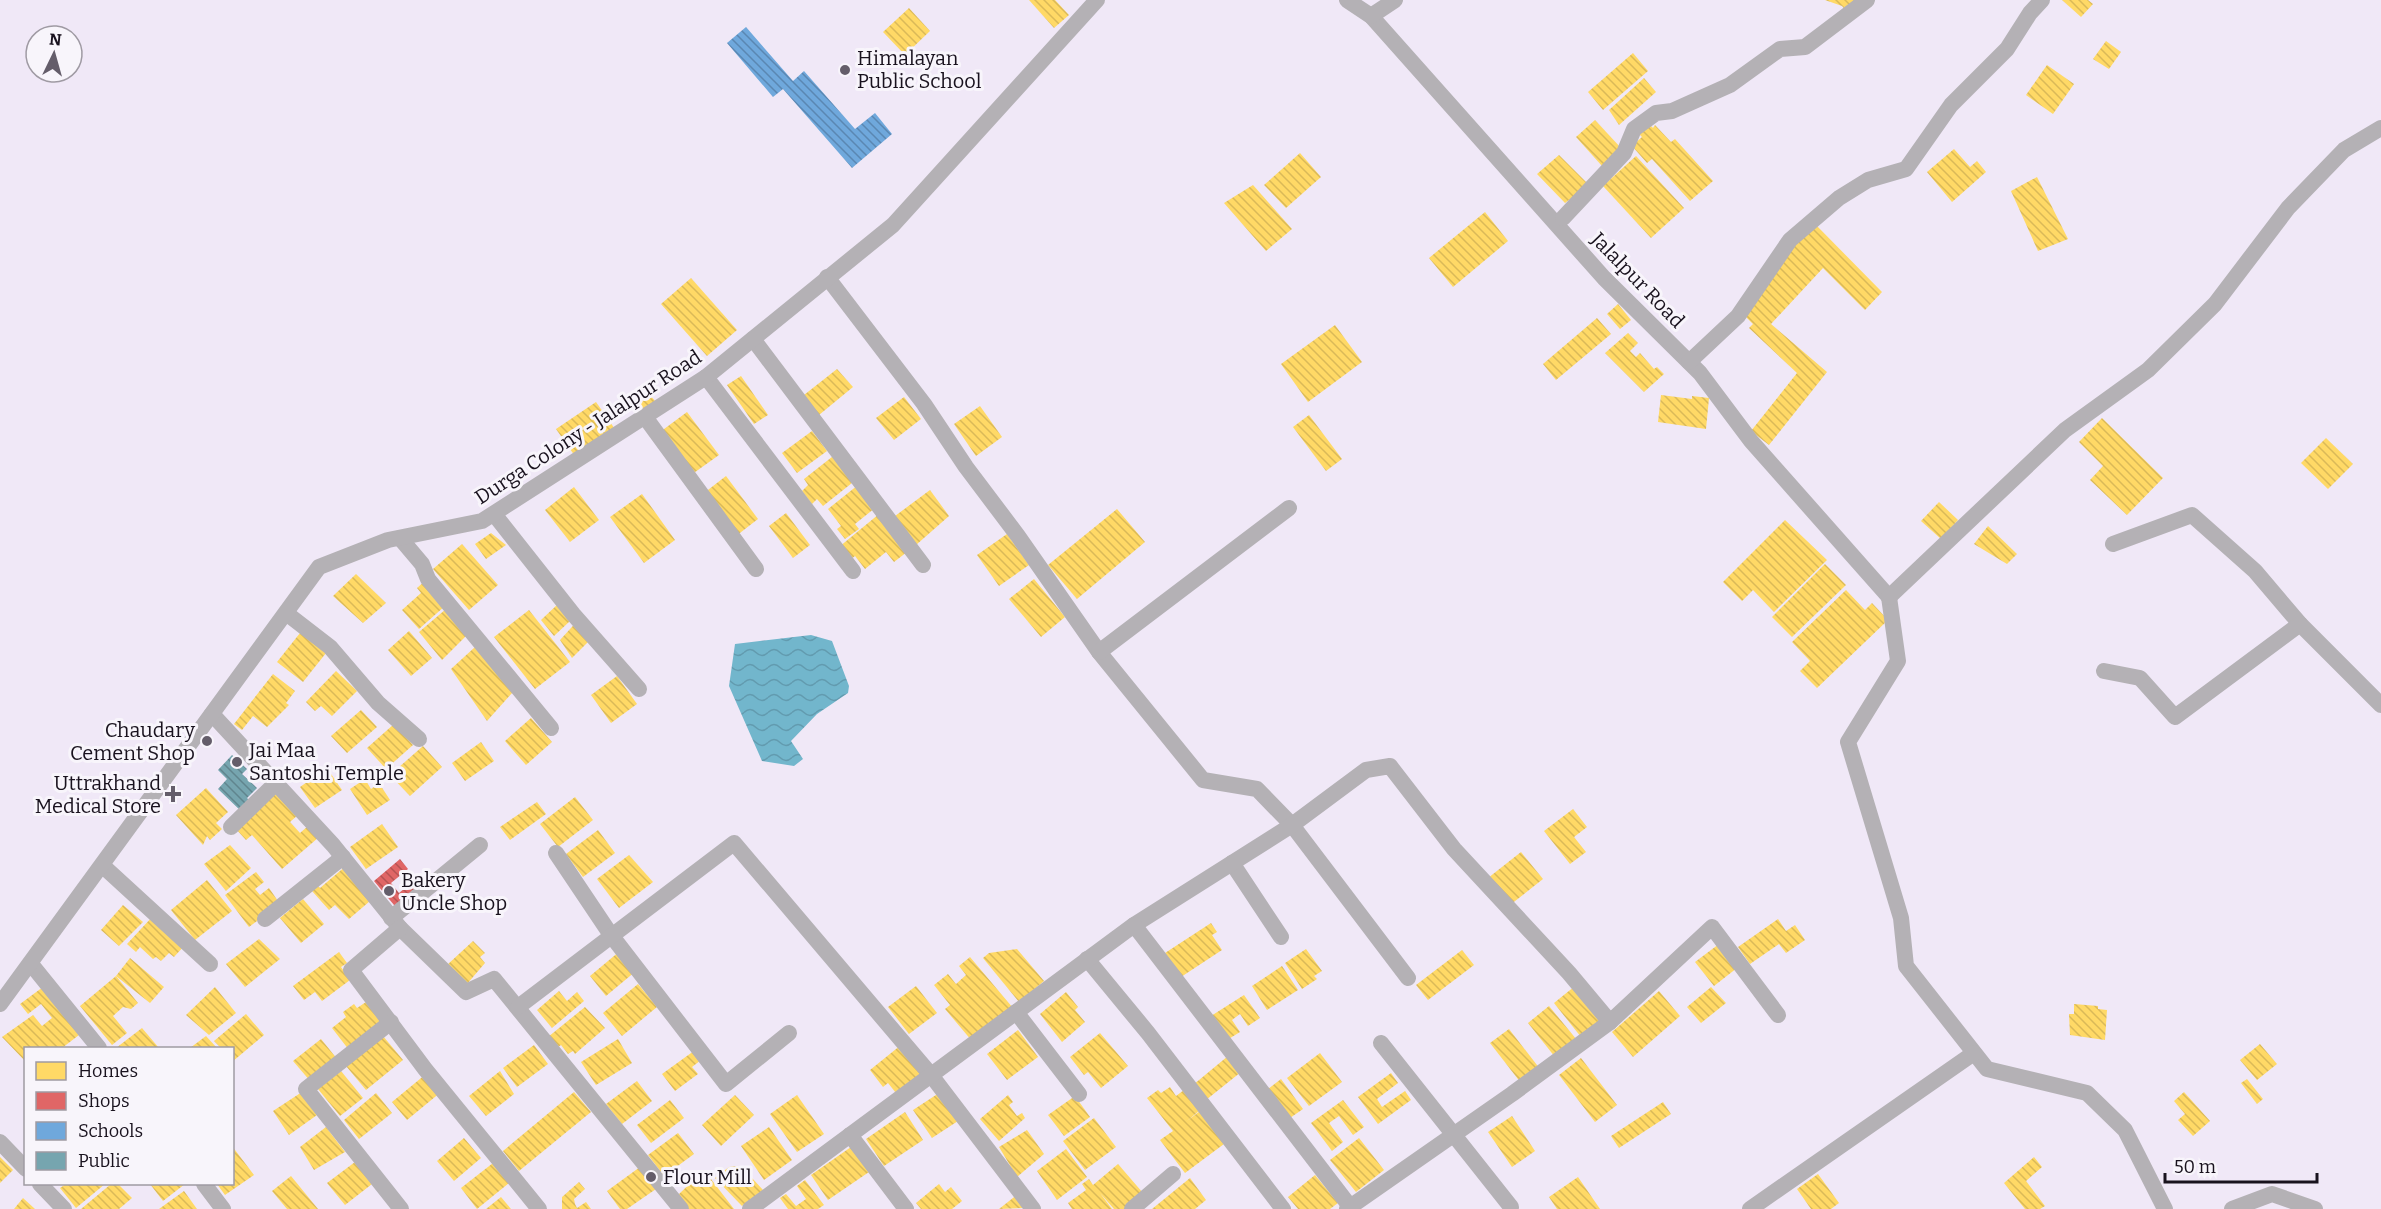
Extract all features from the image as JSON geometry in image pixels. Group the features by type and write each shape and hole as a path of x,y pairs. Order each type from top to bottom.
{"street":[{"name":"Durga Colony - Jalalpur Road","path":"0,1004 103,866 319,567 400,538 482,521 706,377 893,225 1097,0"},
{"name":"Jalalpur Road","path":"1347,0 1371,16 1604,278 1689,362 1751,441 1889,597"},
{"path":"1371,16 1395,0"},
{"path":"1563,218 1624,153 1634,129 1656,113 1672,111 1730,85 1780,49 1805,47 1867,0"},
{"path":"1689,362 1738,316 1790,240 1839,198 1868,180 1905,169 1951,105 2007,49 2030,13 2042,0"},
{"path":"2165,1209 2125,1130 2087,1093 1986,1069 1905,966 1901,918 1848,742 1898,662 1889,597 2065,430 2148,370 2215,304 2288,208 2344,150 2381,128"},
{"path":"827,277 924,404 966,467 1018,536 1099,652 1203,780 1257,789 1292,825 1408,978"},
{"path":"753,339 923,565"},
{"path":"706,377 853,571"},
{"path":"645,417 756,568"},
{"path":"1099,652 1289,508"},
{"path":"494,514 573,614 639,690"},
{"path":"2113,544 2192,515 2255,571 2300,624 2381,705"},
{"path":"400,538 422,564 428,579 551,729"},
{"path":"286,613 330,647 378,703 418,739"},
{"path":"2104,671 2140,678 2175,717 2300,624"},
{"path":"212,714 343,857 396,923 466,992 494,979 681,1209"},
{"path":"750,1209 1134,925 1292,825 1366,770 1390,766 1454,849 1569,973 1610,1022"},
{"path":"231,827 276,783"},
{"path":"518,1007 734,843 931,1075 1034,1209"},
{"path":"480,845 396,923 351,970 538,1209"},
{"path":"556,853 611,936 726,1084 789,1034"},
{"path":"265,919 343,857"},
{"path":"1232,863 1281,937"},
{"path":"103,866 210,964"},
{"path":"1134,925 1350,1208 1610,1022 1712,927 1778,1015"},
{"path":"1087,959 1148,1033 1283,1209"},
{"path":"31,964 98,1047"},
{"path":"1016,1012 1079,1094"},
{"path":"391,1022 306,1089 401,1209"},
{"path":"1382,1043 1451,1135 1511,1207"},
{"path":"1750,1209 1974,1053"},
{"path":"850,1135 906,1209"},
{"path":"0,1142 24,1167"},
{"path":"1132,1209 1173,1174"},
{"path":"41,1185 64,1209"},
{"path":"205,1185 223,1209"},
{"path":"2232,1209 2272,1194 2315,1209"}],"water":[{"path":"811,635 832,641 849,686 848,693 817,714 791,741 803,759 794,766 762,761 729,686 735,644"}],"building: Homes":[{"path":"1029,0 1055,0 1069,15 1054,28"},
{"path":"1825,0 1863,0 1848,13 1842,6"},
{"path":"2062,0 2088,0 2093,4 2081,17"},
{"path":"909,8 930,31 905,55 883,32"},
{"path":"2106,41 2121,52 2109,69 2093,59"},
{"path":"1633,53 1648,71 1603,110 1588,92"},
{"path":"2047,65 2074,84 2053,114 2026,95"},
{"path":"1644,78 1656,92 1619,125 1609,110"},
{"path":"1595,120 1621,148 1602,166 1576,137"},
{"path":"1649,124 1653,128 1655,125 1671,142 1675,139 1713,181 1690,201 1652,159 1647,163 1632,146 1642,137 1638,133"},
{"path":"1954,149 1970,167 1977,161 1986,172 1952,202 1927,172"},
{"path":"1300,153 1321,177 1286,208 1264,185"},
{"path":"1559,155 1590,186 1572,203 1569,200 1565,203 1537,174"},
{"path":"1636,156 1684,208 1651,238 1603,186"},
{"path":"2037,177 2068,239 2038,251 2011,191"},
{"path":"1253,185 1292,229 1266,251 1224,203"},
{"path":"1485,212 1508,241 1453,287 1429,258"},
{"path":"1816,225 1882,292 1865,310 1823,268 1771,324 1827,372 1769,445 1751,431 1797,373 1749,328 1753,324 1743,314 1792,246"},
{"path":"691,278 737,330 707,356 661,304"},
{"path":"1618,304 1631,320 1620,329 1607,314"},
{"path":"1597,318 1611,334 1556,380 1543,364"},
{"path":"1335,325 1362,362 1308,402 1281,364"},
{"path":"1628,333 1638,343 1630,351 1636,357 1640,353 1654,369 1657,367 1664,374 1644,392 1605,353"},
{"path":"837,369 853,387 819,415 804,395"},
{"path":"741,376 768,415 754,424 727,385"},
{"path":"642,386 656,402 642,412 629,399"},
{"path":"1661,395 1692,399 1692,396 1709,398 1706,429 1658,422"},
{"path":"904,397 921,419 894,440 876,418"},
{"path":"596,402 617,432 577,459 556,429"},
{"path":"980,406 1002,437 976,456 954,424"},
{"path":"687,412 719,455 691,475 660,432"},
{"path":"1309,415 1342,459 1326,471 1293,427"},
{"path":"2102,418 2163,478 2127,515 2090,480 2103,466 2079,442"},
{"path":"812,431 827,451 797,473 782,453"},
{"path":"2326,438 2353,464 2328,489 2301,463"},
{"path":"837,453 852,483 823,506 817,499 812,504 802,491 808,485 804,479"},
{"path":"726,476 758,519 736,536 704,493"},
{"path":"858,485 875,508 855,524 859,529 845,539 837,529 841,526 828,509"},
{"path":"574,487 599,520 570,542 545,510"},
{"path":"930,490 949,516 916,545 895,516"},
{"path":"642,494 675,540 644,563 610,517"},
{"path":"1939,502 1958,520 1941,539 1921,521"},
{"path":"1117,509 1145,542 1077,599 1048,565"},
{"path":"786,513 810,545 793,558 769,526"},
{"path":"879,514 907,552 894,562 886,552 865,569 855,556 850,560 839,547"},
{"path":"1785,520 1827,560 1774,612 1753,590 1742,601 1723,582"},
{"path":"1988,526 2017,554 2007,564 1974,544"},
{"path":"491,533 506,545 486,559 475,544"},
{"path":"1007,534 1029,565 999,586 977,555"},
{"path":"462,544 498,585 469,610 433,569"},
{"path":"1825,564 1846,585 1792,637 1772,617"},
{"path":"356,574 386,603 363,623 333,596"},
{"path":"1034,579 1065,617 1041,637 1009,599"},
{"path":"426,580 445,606 419,629 402,610 421,593 417,588"},
{"path":"1846,590 1865,610 1872,603 1888,620 1817,688 1800,671 1810,661 1792,642"},
{"path":"558,604 570,621 554,636 541,620"},
{"path":"446,609 468,634 442,660 419,632"},
{"path":"529,610 570,662 535,689 494,637"},
{"path":"581,617 598,632 572,658 560,640"},
{"path":"304,628 330,648 303,682 277,662"},
{"path":"409,631 432,658 411,676 388,650"},
{"path":"475,647 513,692 487,721 451,669"},
{"path":"336,671 357,691 332,716 321,706 315,711 306,702"},
{"path":"273,674 295,691 286,703 289,705 267,727 253,716 242,730 234,724"},
{"path":"617,676 637,704 611,723 591,695"},
{"path":"361,710 377,727 347,753 331,736"},
{"path":"531,718 552,742 526,765 505,741"},
{"path":"394,724 413,745 386,769 367,748"},
{"path":"481,742 494,761 465,781 452,763"},
{"path":"423,746 442,767 410,796 390,775"},
{"path":"327,768 342,790 315,808 300,787"},
{"path":"365,779 371,789 379,783 390,800 367,815 350,789"},
{"path":"206,788 228,812 216,823 222,829 210,840 207,836 203,845 176,815"},
{"path":"278,791 299,814 290,822 300,833 308,826 319,837 282,869 252,835 246,840 235,828"},
{"path":"575,797 593,820 558,847 540,824"},
{"path":"537,802 546,814 510,840 500,827"},
{"path":"1573,809 1587,827 1574,837 1586,852 1570,864 1544,831"},
{"path":"382,824 398,847 366,869 350,847"},
{"path":"598,830 615,853 583,877 566,854"},
{"path":"230,845 251,868 226,891 204,864"},
{"path":"1521,852 1543,879 1510,905 1488,878"},
{"path":"629,855 653,882 619,908 597,879"},
{"path":"347,865 370,901 349,919 335,905 329,910 312,891 318,886 320,888"},
{"path":"256,872 264,882 255,889 260,895 269,888 280,904 249,927 225,895"},
{"path":"207,880 232,911 195,940 171,910"},
{"path":"303,899 324,924 301,943 280,918"},
{"path":"123,905 143,922 119,946 101,930"},
{"path":"153,916 185,945 174,957 169,953 161,961 156,957 153,959 140,947 136,952 127,944"},
{"path":"1778,919 1786,931 1795,925 1805,940 1786,953 1779,944 1750,964 1738,947"},
{"path":"1211,923 1217,932 1212,935 1222,950 1181,977 1165,953"},
{"path":"259,939 280,959 245,987 226,964"},
{"path":"473,941 485,953 480,957 485,963 467,984 447,965"},
{"path":"1719,944 1737,968 1714,986 1695,962"},
{"path":"1017,949 1044,981 1019,1002 983,958 989,953"},
{"path":"1306,949 1322,971 1314,976 1317,979 1302,989 1285,963"},
{"path":"1462,950 1474,965 1428,1000 1416,985"},
{"path":"620,951 636,971 606,996 590,976"},
{"path":"339,952 347,963 341,967 350,980 322,1001 315,992 304,1000 293,986"},
{"path":"970,957 1013,1008 972,1041 945,1009 950,1005 934,985 948,974 956,984 966,975 959,966"},
{"path":"130,958 164,987 150,1003 116,976"},
{"path":"1282,966 1298,990 1267,1010 1252,986"},
{"path":"116,976 138,1003 131,1009 123,1007 113,1016 127,1033 112,1045 80,1006"},
{"path":"638,984 657,1007 622,1036 603,1013"},
{"path":"916,986 937,1013 909,1034 888,1007"},
{"path":"1575,986 1602,1019 1581,1037 1554,1003"},
{"path":"43,987 79,1035 63,1047 24,1047 24,1060 2,1037 33,1015 42,1026 52,1018 41,1004 28,1014 20,1004"},
{"path":"215,987 236,1013 209,1035 186,1015"},
{"path":"1711,987 1726,1003 1701,1023 1687,1007"},
{"path":"559,991 567,1001 577,992 584,1001 552,1028 537,1010"},
{"path":"1659,991 1680,1016 1633,1057 1612,1032"},
{"path":"1066,992 1078,1007 1075,1010 1085,1022 1062,1042 1040,1014"},
{"path":"1244,995 1260,1018 1248,1026 1240,1014 1232,1020 1240,1032 1227,1040 1211,1016"},
{"path":"366,1002 383,1025 349,1050 332,1028 346,1017 343,1012 354,1004 357,1008"},
{"path":"2074,1004 2098,1006 2098,1009 2107,1010 2105,1040 2070,1035 2069,1014 2074,1014"},
{"path":"1549,1006 1577,1040 1555,1057 1528,1023"},
{"path":"585,1007 605,1028 575,1054 573,1051 568,1054 561,1045 557,1048 548,1037"},
{"path":"246,1014 264,1035 234,1060 234,1047 220,1047 214,1041"},
{"path":"142,1028 158,1047 117,1047"},
{"path":"1509,1029 1540,1069 1521,1083 1490,1043"},
{"path":"1018,1030 1038,1057 1007,1080 987,1054"},
{"path":"1100,1033 1128,1066 1101,1088 1088,1072 1084,1075 1070,1057"},
{"path":"206,1036 216,1047 191,1047"},
{"path":"383,1036 403,1060 366,1090 346,1066"},
{"path":"321,1039 338,1060 311,1082 293,1061"},
{"path":"618,1039 632,1063 596,1085 581,1062"},
{"path":"2260,1044 2277,1064 2257,1080 2240,1060"},
{"path":"534,1045 548,1064 517,1087 503,1068"},
{"path":"901,1045 923,1072 896,1093 888,1083 883,1087 870,1070"},
{"path":"698,1048 705,1057 692,1067 698,1074 675,1091 662,1074"},
{"path":"1320,1053 1342,1082 1309,1106 1287,1078"},
{"path":"1228,1056 1241,1072 1206,1100 1193,1085"},
{"path":"1581,1058 1617,1105 1595,1122 1559,1075"},
{"path":"341,1071 363,1098 340,1116 318,1089"},
{"path":"500,1071 514,1094 486,1116 469,1096"},
{"path":"1391,1073 1398,1083 1377,1099 1382,1107 1405,1091 1411,1100 1378,1124 1358,1097"},
{"path":"426,1074 441,1092 407,1120 392,1102"},
{"path":"1281,1079 1303,1109 1290,1118 1268,1089"},
{"path":"2247,1079 2263,1099 2257,1104 2241,1083"},
{"path":"637,1081 652,1101 622,1124 606,1104"},
{"path":"1170,1087 1176,1096 1184,1090 1200,1110 1187,1121 1200,1111 1224,1144 1185,1173 1160,1140 1173,1131 1147,1098 1158,1090 1161,1093"},
{"path":"302,1092 317,1115 289,1135 273,1111"},
{"path":"574,1092 591,1112 519,1171 503,1151"},
{"path":"2184,1092 2210,1121 2193,1136 2178,1120 2185,1114 2174,1101"},
{"path":"376,1093 392,1113 359,1139 344,1120"},
{"path":"939,1093 958,1121 932,1138 913,1110"},
{"path":"735,1095 754,1115 721,1146 702,1125"},
{"path":"797,1095 824,1134 797,1152 770,1114"},
{"path":"1008,1095 1013,1102 1009,1105 1017,1116 1022,1113 1025,1118 999,1141 980,1119"},
{"path":"1075,1096 1090,1117 1064,1136 1048,1115"},
{"path":"670,1100 684,1118 651,1143 637,1125"},
{"path":"1343,1100 1364,1127 1353,1135 1339,1116 1329,1123 1343,1142 1332,1151 1311,1123"},
{"path":"1663,1102 1671,1114 1619,1148 1611,1136"},
{"path":"905,1112 923,1140 884,1166 866,1139"},
{"path":"1512,1116 1535,1151 1512,1167 1488,1132"},
{"path":"1094,1118 1116,1147 1085,1170 1063,1141"},
{"path":"326,1127 345,1152 314,1170 300,1147"},
{"path":"769,1127 792,1160 764,1180 741,1146"},
{"path":"1027,1130 1044,1154 1017,1177 999,1147"},
{"path":"678,1133 694,1154 664,1176 648,1155"},
{"path":"464,1138 481,1158 454,1181 437,1161"},
{"path":"1359,1138 1384,1170 1356,1192 1330,1160"},
{"path":"851,1147 869,1172 828,1200 811,1175"},
{"path":"234,1149 254,1175 225,1195 218,1185 234,1185"},
{"path":"1066,1149 1087,1177 1057,1200 1037,1171"},
{"path":"0,1157 13,1170 0,1183"},
{"path":"2034,1157 2042,1167 2026,1181 2045,1206 2040,1209 2025,1209 2004,1183"},
{"path":"355,1162 372,1184 345,1205 327,1183"},
{"path":"493,1163 509,1183 477,1209 461,1188"},
{"path":"1118,1164 1143,1193 1125,1209 1114,1209 1100,1193 1112,1209 1072,1209 1068,1203 1086,1190 1082,1184 1089,1179 1093,1185"},
{"path":"741,1166 763,1190 742,1206 715,1178 729,1167"},
{"path":"640,1167 656,1189 627,1209 620,1209 607,1191"},
{"path":"704,1170 734,1209 688,1209 677,1196"},
{"path":"1818,1174 1839,1203 1831,1209 1811,1209 1797,1189"},
{"path":"1315,1175 1338,1203 1330,1209 1298,1209 1288,1197"},
{"path":"291,1176 318,1209 287,1209 272,1191"},
{"path":"1578,1177 1600,1209 1557,1209 1549,1197"},
{"path":"1190,1178 1206,1200 1195,1209 1152,1209"},
{"path":"805,1180 824,1205 818,1209 788,1209 780,1198 786,1194 796,1206 806,1199 797,1186"},
{"path":"579,1182 585,1189 574,1199 575,1204 577,1208 586,1202 591,1209 562,1209 562,1197"},
{"path":"939,1184 945,1192 951,1187 962,1201 952,1209 921,1209 916,1203"},
{"path":"64,1185 104,1185 76,1208 60,1188"},
{"path":"110,1185 119,1185 132,1198 119,1209 81,1209"},
{"path":"151,1185 184,1185 163,1201"},
{"path":"184,1191 197,1209 159,1209"},
{"path":"1018,1194 1023,1208 999,1209"},
{"path":"501,1197 511,1209 486,1209"},
{"path":"23,1198 35,1209 14,1209"}],"building: Shops":[{"path":"400,859 408,869 391,883 399,893 418,877 426,887 399,911 374,881"}],"building: Schools":[{"name":"Himalayan Public School","path":"746,27 793,81 804,71 855,129 875,113 892,134 852,168 783,89 773,97 727,43"}],"building: Public":[{"path":"232,755 247,769 242,774 257,788 247,798 253,804 244,814 218,789 227,779 218,770"}],"place":[{"name":"Himalayan Public School","path":"845,70"},
{"name":"Chaudary Cement Shop","path":"207,741"},
{"name":"Jai Maa Santoshi Temple","path":"237,762"},
{"name":"Uttrakhand Medical Store","path":"173,794"},
{"name":"Bakery Uncle Shop","path":"389,891"},
{"name":"Flour Mill","path":"651,1177"}]}
